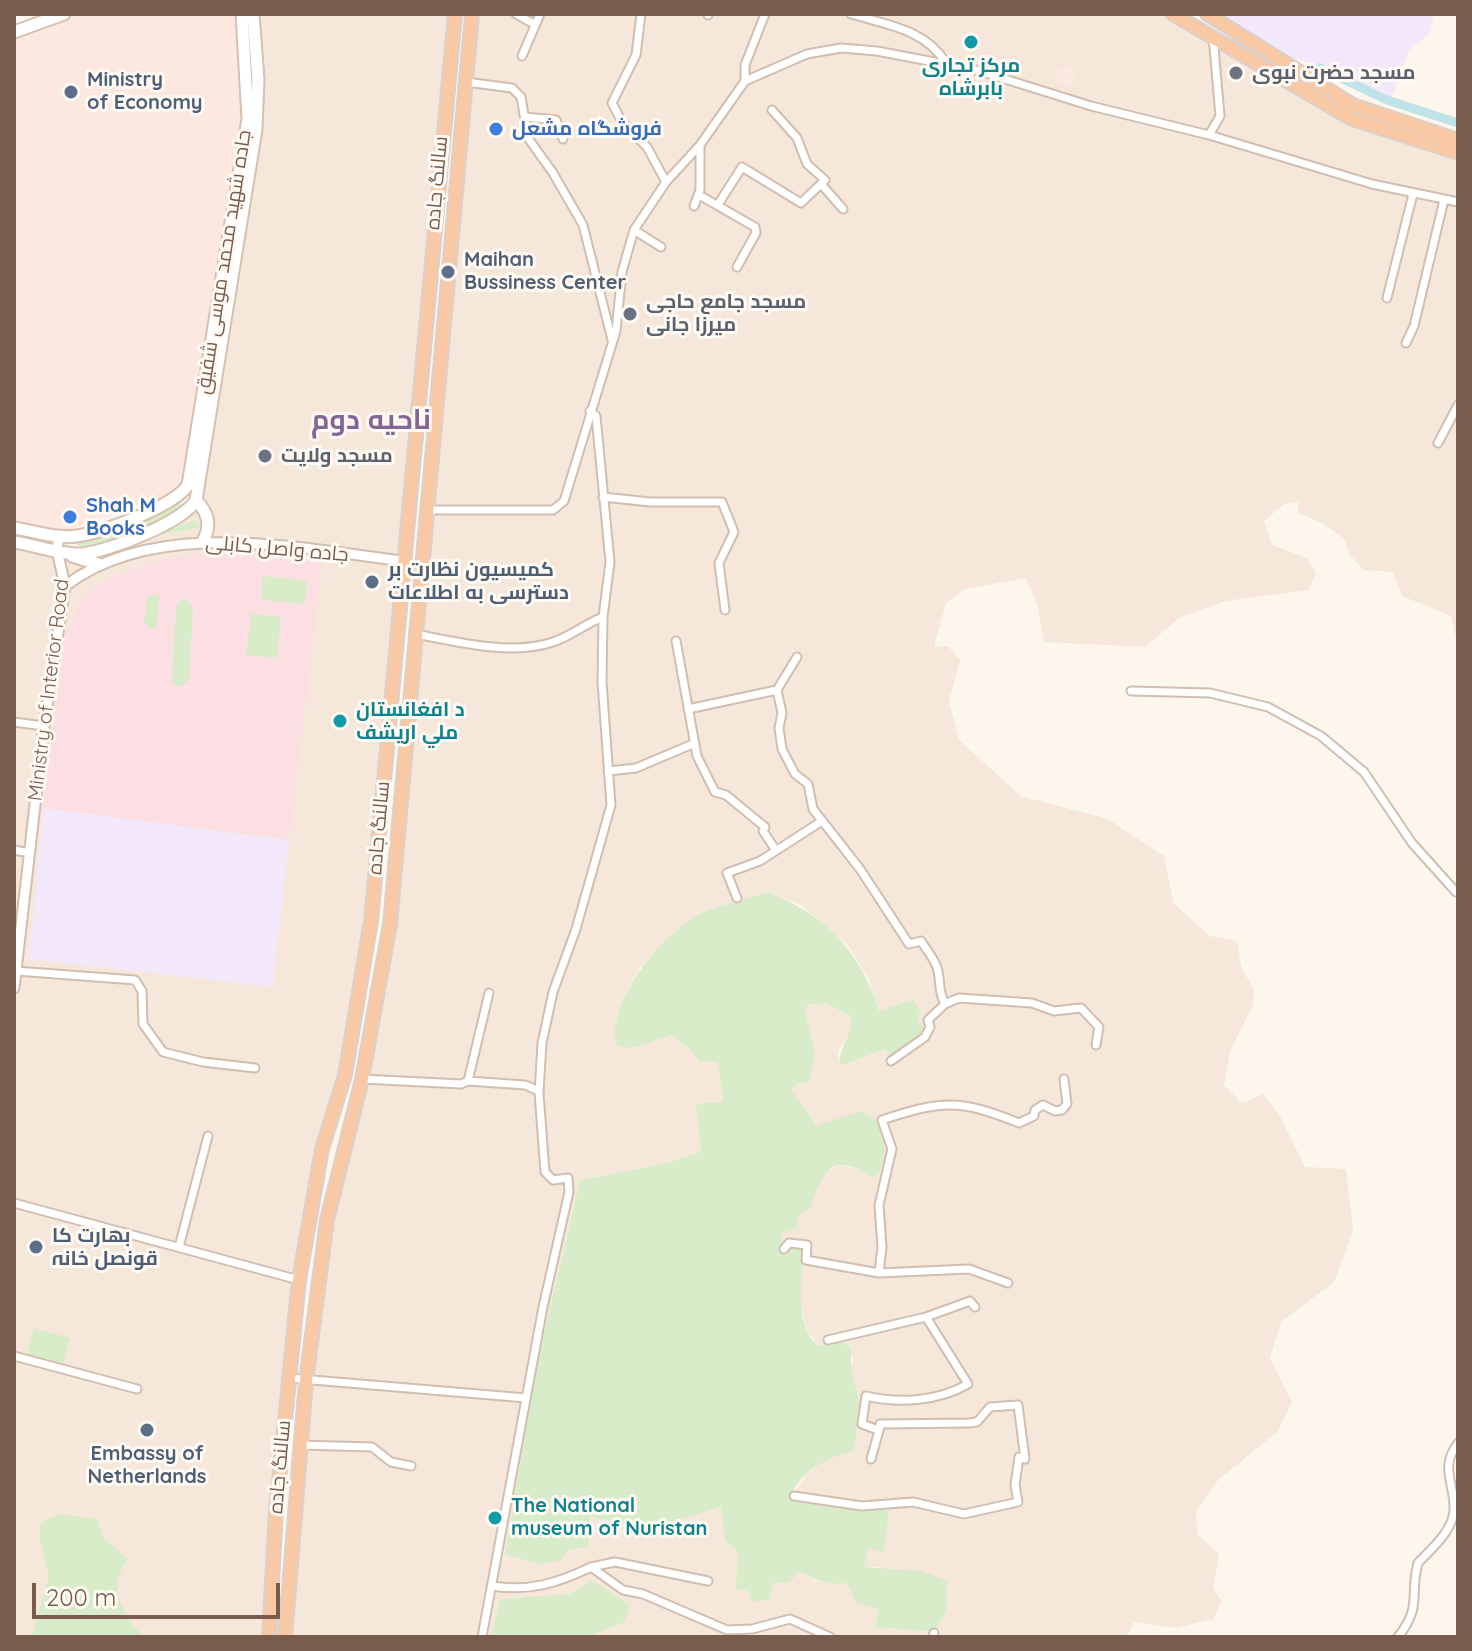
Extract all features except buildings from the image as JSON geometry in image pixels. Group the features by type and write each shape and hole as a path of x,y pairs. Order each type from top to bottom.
{"highway":[{"name":"سالنگ جاده","path":"269,1637 287,1378 299,1280 322,1149 345,1075 371,921 455,14"},
{"name":"سالنگ جاده","path":"285,1637 306,1381 327,1220 362,1079 390,924 463,82 472,14"},
{"path":"1173,14 1352,119 1458,153"},
{"path":"1207,14 1353,105 1458,140"},
{"path":"383,783 403,784"}],"main road":[{"path":"14,32 64,14"},
{"name":"جاده شهید محمد موسی شفیق","path":"59,536 88,533 172,502 188,485 248,119 242,14"},
{"name":"جاده شهید محمد موسی شفیق","path":"196,500 256,129 258,79 253,14"},
{"path":"61,552 98,551 177,520 196,500 208,518 203,541"},
{"path":"14,528 59,536"},
{"path":"14,542 98,564"}],"street":[{"path":"516,14 534,24"},
{"path":"522,56 540,14"},
{"path":"641,14 636,55 612,103 622,122 647,147 666,182"},
{"path":"745,81 745,65 765,14"},
{"path":"851,14 913,33 937,48 946,63"},
{"path":"1209,135 1220,116 1213,36"},
{"path":"428,510 553,510 564,501 612,342 619,312 622,272 634,230 666,182 700,145 745,81 807,54 826,49 877,51 992,73 1091,106 1209,135 1413,194 1458,202"},
{"path":"463,82 515,89 521,97 528,138 553,173 583,225 612,342"},
{"path":"719,203 742,167 801,203 825,178 807,164 797,138 772,110"},
{"path":"525,117 553,118 563,139"},
{"path":"694,206 699,195 700,145"},
{"path":"821,184 843,209"},
{"path":"1387,298 1413,194"},
{"path":"699,195 719,203 756,230 737,267"},
{"path":"1406,343 1414,326 1444,200"},
{"path":"634,230 661,247"},
{"path":"1438,443 1458,405"},
{"path":"539,1093 542,1043 553,992 576,929 611,805 602,682 603,617 610,562 596,416 590,411"},
{"path":"603,497 650,502 722,502 734,532 719,563 725,610"},
{"name":"Ministry of Interior Road","path":"14,988 44,726 65,586 59,536"},
{"name":"جاده واصل کابلی","path":"65,586 98,564 156,547 203,541 403,561"},
{"path":"416,634 478,644 523,646 551,643 603,617"},
{"path":"676,641 697,756 715,792 726,795 765,827 763,831 775,849"},
{"path":"797,657 777,690 782,713 779,728 782,749 795,774 808,784 813,809 860,869 909,944 921,941 932,956 938,970 937,989 945,1004"},
{"path":"688,709 777,690"},
{"path":"1131,691 1210,693 1268,707 1321,736 1364,772 1412,843 1456,892"},
{"path":"14,722 44,726"},
{"path":"608,771 636,768 695,743"},
{"path":"737,898 727,873 760,861 822,821"},
{"path":"14,850 30,853"},
{"path":"16,971 135,980 142,991 143,1024 163,1052 188,1060 255,1068"},
{"path":"468,1081 489,993"},
{"path":"891,1061 925,1037 930,1027 928,1020 945,1004 959,998 1032,1003 1054,1011 1081,1008 1099,1027 1096,1045"},
{"path":"362,1079 461,1084 468,1081 539,1088 545,1172 553,1180 568,1178 569,1192 526,1398 482,1637"},
{"path":"879,1273 882,1247 879,1205 892,1149 882,1120 937,1103 978,1107 1019,1123 1034,1116 1035,1110 1043,1105 1055,1111 1062,1110 1067,1104 1064,1079"},
{"path":"179,1247 208,1136"},
{"path":"14,1203 299,1280"},
{"path":"784,1249 789,1243 807,1245 806,1260 879,1273 969,1269 1008,1283"},
{"path":"828,1340 926,1317 970,1301 975,1307"},
{"path":"880,1424 878,1430 862,1424 866,1396 881,1400 928,1399 968,1384 926,1317"},
{"path":"14,1356 137,1389"},
{"path":"287,1378 526,1398"},
{"path":"794,1496 862,1506 913,1502 964,1514 1018,1502 1015,1485 1019,1457 1025,1459 1018,1405 990,1407 977,1422 880,1424"},
{"path":"871,1459 880,1424"},
{"path":"1398,1637 1416,1603 1418,1563 1438,1541 1454,1512 1446,1471 1449,1455 1458,1443"},
{"path":"300,1445 372,1447 391,1462 411,1466"},
{"path":"492,1586 509,1589 558,1583 591,1567 615,1562 708,1581"},
{"path":"591,1567 623,1590 643,1594 727,1630 752,1629 790,1619 830,1637"}],"shaded area":[{"path":"81,14 236,14 244,111 187,465 180,482 167,495 66,531 14,522 14,38"},
{"path":"253,14 455,14 371,921 345,1075 308,1217 269,1637 14,1637 14,542 90,553 192,507 256,129"},
{"path":"472,14 1173,14 1352,119 1458,153 1458,648 1451,616 1402,596 1393,572 1364,570 1349,554 1345,539 1318,521 1298,513 1298,502 1284,504 1264,521 1272,545 1307,558 1316,573 1309,590 1225,601 1179,618 1145,647 1044,642 1038,607 1026,578 965,589 946,603 934,647 948,646 960,660 949,701 959,740 1021,796 1108,819 1164,856 1174,904 1210,936 1237,941 1242,970 1254,988 1253,1005 1230,1051 1224,1085 1242,1103 1263,1094 1280,1116 1305,1167 1346,1169 1353,1230 1335,1281 1281,1322 1270,1358 1292,1402 1277,1432 1218,1480 1196,1512 1198,1535 1219,1554 1213,1588 1222,1601 1213,1619 1176,1628 1134,1622 1127,1637 285,1637 327,1220 390,924","holes":["768,892 801,905 849,947 869,979 879,1011 885,1011 885,1049 840,1066 838,1052 852,1028 851,1016 825,1003 808,1005 805,1010 813,1065 807,1077 791,1090 816,1126 835,1122 861,1170 841,1165 821,1174 799,1214 797,1229 781,1232 781,1247 800,1267 799,1297 807,1331 819,1345 842,1343 853,1359 851,1367 860,1404 854,1450 827,1458 806,1475 790,1498 862,1511 890,1508 884,1552 868,1547 864,1567 880,1567 946,1612 933,1632 876,1627 879,1610 855,1602 847,1583 819,1582 799,1571 773,1583 738,1565 738,1552 725,1541 722,1507 666,1523 590,1517 575,1547 564,1553 528,1433 538,1359 580,1180 667,1163 702,1152 723,1103 718,1062 699,1061 691,1050 670,1035 631,1049 628,989 639,969 672,936"]},
{"path":"1217,14 1434,14 1429,34 1409,50 1392,97 1327,67 1274,54"},
{"path":"1065,66 1072,69 1075,76 1072,83 1065,86 1058,83 1055,76 1058,69"},
{"path":"200,553 240,553 323,563 289,840 43,808 66,632 80,602 96,585 111,577 161,560"},
{"path":"43,808 289,840 273,987 29,959"}],"green space":[{"path":"181,503 185,506 177,512 130,535 97,545 76,544"},
{"path":"193,520 202,527 154,536"},
{"path":"263,576 307,581 305,604 261,600"},
{"path":"152,595 160,596 156,628 148,627 144,622 147,599"},
{"path":"187,599 193,609 189,679 181,687 173,684 172,678 176,607 181,600"},
{"path":"251,614 281,617 277,658 246,655"},
{"path":"768,892 807,912 838,938 862,970 879,1011 913,1000 921,1014 917,1019 925,1029 896,1054 890,1056 885,1049 840,1066 851,1016 825,1003 808,1005 805,1010 815,1054 809,1083 800,1082 791,1090 816,1126 861,1111 877,1120 884,1143 884,1158 874,1178 848,1166 838,1165 831,1169 819,1184 810,1209 799,1214 797,1229 781,1233 782,1246 802,1246 805,1252 801,1302 806,1328 819,1345 842,1343 851,1347 851,1368 860,1404 854,1451 816,1467 801,1480 790,1498 862,1511 890,1507 884,1552 868,1548 864,1567 922,1571 947,1581 946,1612 934,1632 875,1627 879,1610 855,1602 847,1583 823,1582 799,1571 789,1583 773,1583 769,1600 752,1601 749,1591 736,1589 738,1552 725,1541 721,1507 653,1528 590,1517 588,1547 568,1550 562,1560 539,1564 505,1554 538,1359 580,1180 667,1163 701,1152 696,1104 723,1102 718,1062 699,1061 691,1050 671,1035 628,1048 615,1043 621,1007 638,973 664,942 692,919 709,910"},
{"path":"34,1328 70,1338 63,1364 27,1355"},
{"path":"60,1514 97,1519 103,1537 128,1559 121,1570 117,1590 123,1609 143,1637 32,1637 49,1576 39,1536 41,1522"},
{"path":"592,1580 630,1605 624,1622 587,1637 491,1637 500,1599 570,1594"}],"waterway":[{"path":"1320,68 1387,100 1458,123"}],"place":[{"name":"مرکز تجاری بابرشاه","path":"971,42"},
{"name":"مسجد حضرت نبوی","path":"1236,73"},
{"name":"Ministry of Economy","path":"71,92"},
{"name":"فروشگاه مشعل","path":"496,129"},
{"name":"Maihan Bussiness Center","path":"448,272"},
{"name":"مسجد جامع حاجی میرزا جانی","path":"630,314"},
{"name":"مسجد ولایت","path":"265,456"},
{"name":"Shah M Books","path":"70,517"},
{"name":"کمیسیون نظارت بر دسترسی به اطلاعات","path":"372,582"},
{"name":"د افغانستان ملي اریشف","path":"340,721"},
{"name":"بھارت کا قونصل خانہ","path":"36,1247"},
{"name":"Embassy of Netherlands","path":"147,1430"},
{"name":"The National museum of Nuristan","path":"495,1518"}],"district":[{"name":"ناحیه دوم","path":"371,421"}]}
